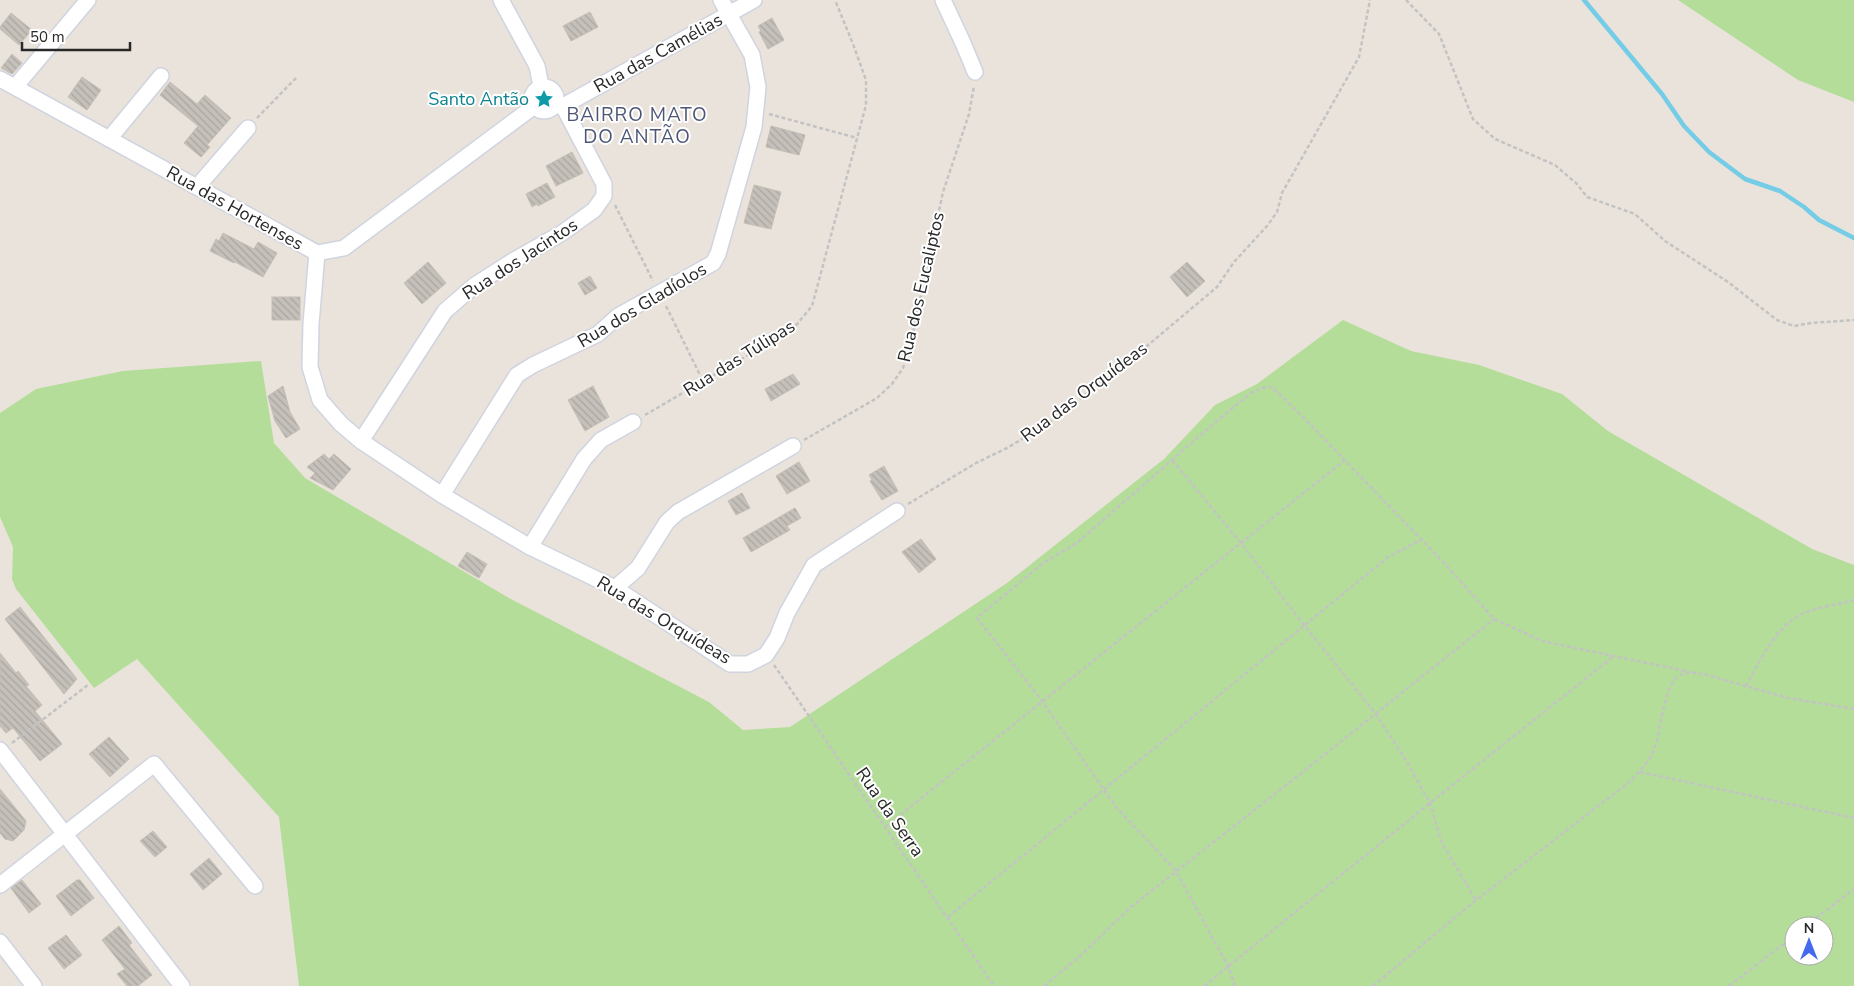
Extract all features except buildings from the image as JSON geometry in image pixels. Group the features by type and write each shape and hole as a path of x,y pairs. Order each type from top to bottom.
{"street":[{"path":"15,87 88,0"},
{"path":"501,0 537,66 541,86"},
{"name":"Rua dos Gladíolos","path":"442,495 517,375 533,364 598,334 618,316 713,263 718,254 754,127 758,87 752,55 721,0"},
{"name":"Rua das Camélias","path":"559,106 754,0"},
{"path":"943,0 974,72"},
{"path":"109,139 160,76"},
{"name":"Rua das Hortenses","path":"0,79 317,253 344,248 533,107"},
{"path":"559,106 548,111 540,111 533,107 531,99 534,91 541,86 548,87 554,91 559,106 604,184"},
{"path":"197,187 248,128"},
{"name":"Rua dos Jacintos","path":"361,441 445,311 475,285 562,232 594,210 604,196 604,184"},
{"name":"Rua das Orquídeas","path":"317,253 311,324 310,367 320,400 341,424 361,441 442,495 530,547 615,588 730,664 748,664 762,658"},
{"path":"530,547 584,459 602,440 633,422"},
{"path":"615,588 638,568 667,522 678,512 793,446"},
{"path":"762,658 766,656 777,638 787,613 814,565 897,511"},
{"path":"0,751 182,986"},
{"path":"0,885 154,764 255,886"},
{"path":"0,942 34,986"}],"path":[{"name":"Rua das Túlipas","path":"633,422 793,329 812,306 866,105 866,80 854,44 835,0"},
{"name":"Rua das Orquídeas","path":"897,511 976,463 1008,448 1047,424 1128,362 1217,287 1234,262 1267,226 1276,212 1282,193 1359,57 1370,0"},
{"path":"1406,0 1439,34 1473,119 1495,139 1555,166 1577,184 1588,197 1635,214 1665,241 1720,276 1777,320 1794,326 1854,320"},
{"name":"Rua dos Eucaliptos","path":"793,446 876,398 892,384 903,368 911,342 942,192 974,94 974,72"},
{"path":"248,128 297,77"},
{"path":"756,111 857,138"},
{"path":"604,184 703,381"},
{"path":"1235,986 1228,966 1176,872 1116,807 1042,701 977,618 1043,563 1078,542 1218,418 1252,393 1262,388 1272,387 1345,460 1494,619 1542,641 1690,672 1788,698 1854,709"},
{"path":"1172,460 1241,543 1304,626 1376,714 1407,762 1430,803 1442,843 1476,900"},
{"path":"885,827 1345,460"},
{"path":"948,917 1388,557 1421,540"},
{"path":"1746,686 1771,644 1786,624 1803,613 1854,600"},
{"path":"1044,986 1080,956 1130,907 1494,619"},
{"path":"1204,986 1614,656"},
{"name":"Rua da Serra","path":"762,658 776,666 994,986"},
{"path":"1373,986 1476,900 1640,772 1650,759 1655,748 1673,681 1690,672"},
{"path":"0,751 88,685"},
{"path":"1640,772 1854,818"},
{"path":"1819,916 1854,889"},
{"path":"1729,986 1784,944"}],"green space":[{"path":"1678,0 1854,0 1854,102 1798,80"},
{"path":"1343,320 1411,351 1479,365 1562,394 1608,431 1812,549 1854,565 1854,986 299,986 279,817 137,659 94,688 16,589 12,579 13,547 0,517 0,413 36,389 123,371 261,361 274,443 305,478 509,598 709,702 743,730 790,727 1007,583 1164,459 1215,405 1257,384"}],"waterway":[{"path":"1584,0 1662,94 1684,126 1709,152 1745,179 1780,191 1819,220 1854,238"}],"place":[{"name":"Santo Antão","path":"544,99"}],"district":[{"name":"BAIRRO MATO DO ANTÃO","path":"637,125"}]}
